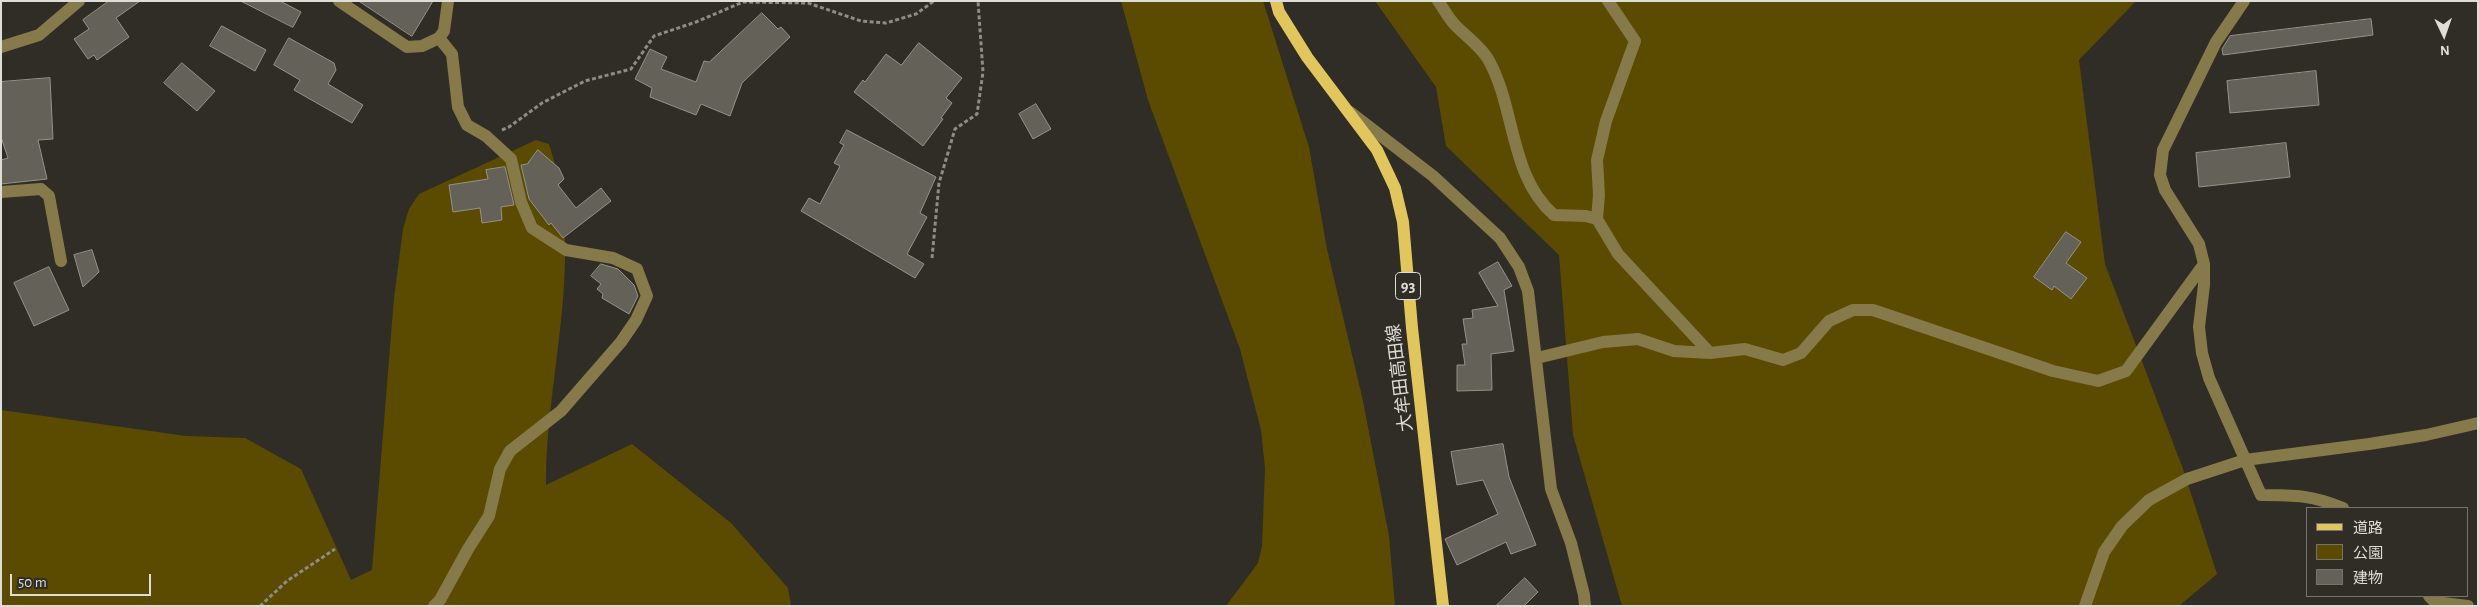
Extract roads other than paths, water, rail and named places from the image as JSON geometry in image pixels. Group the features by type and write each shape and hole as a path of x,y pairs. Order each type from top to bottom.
{"main road":[{"name":"大牟田高田線","path":"1276,1 1280,12 1308,57 1377,150 1396,188 1402,222 1443,606"}],"street":[{"path":"1,47 39,35 79,1"},
{"path":"339,1 407,47 422,46 439,38 444,31 448,1"},
{"path":"1438,1 1454,24 1487,58 1505,101 1523,171 1544,207 1554,215 1596,218"},
{"path":"1608,1 1635,41 1602,136 1597,160 1599,195 1596,218 1618,254 1710,352"},
{"path":"2244,1 2216,42 2163,150 2160,175 2165,190 2199,244 2204,264 2204,285 2199,327 2202,354 2209,378 2261,495 2305,496 2324,500 2341,507"},
{"path":"434,606 440,600 468,549 489,516 500,469 510,451 561,411 622,342 636,320 647,296 637,269 613,258 566,250 532,228 521,202 512,159 486,136 467,125 458,107 452,54 439,38"},
{"path":"1348,110 1433,176 1500,238 1519,267 1528,291 1550,489 1571,543 1585,606"},
{"path":"1,192 41,189 49,196 61,261"},
{"path":"1536,358 1603,342 1638,339 1674,351 1710,352 1745,349 1782,360 1801,353 1830,321 1853,310 1873,310 2052,371 2098,381 2126,371 2204,264"},
{"path":"2085,606 2104,552 2122,526 2142,507 2187,479 2245,460 2426,435 2478,423"},
{"path":"2430,597 2436,602 2468,606"}]}
